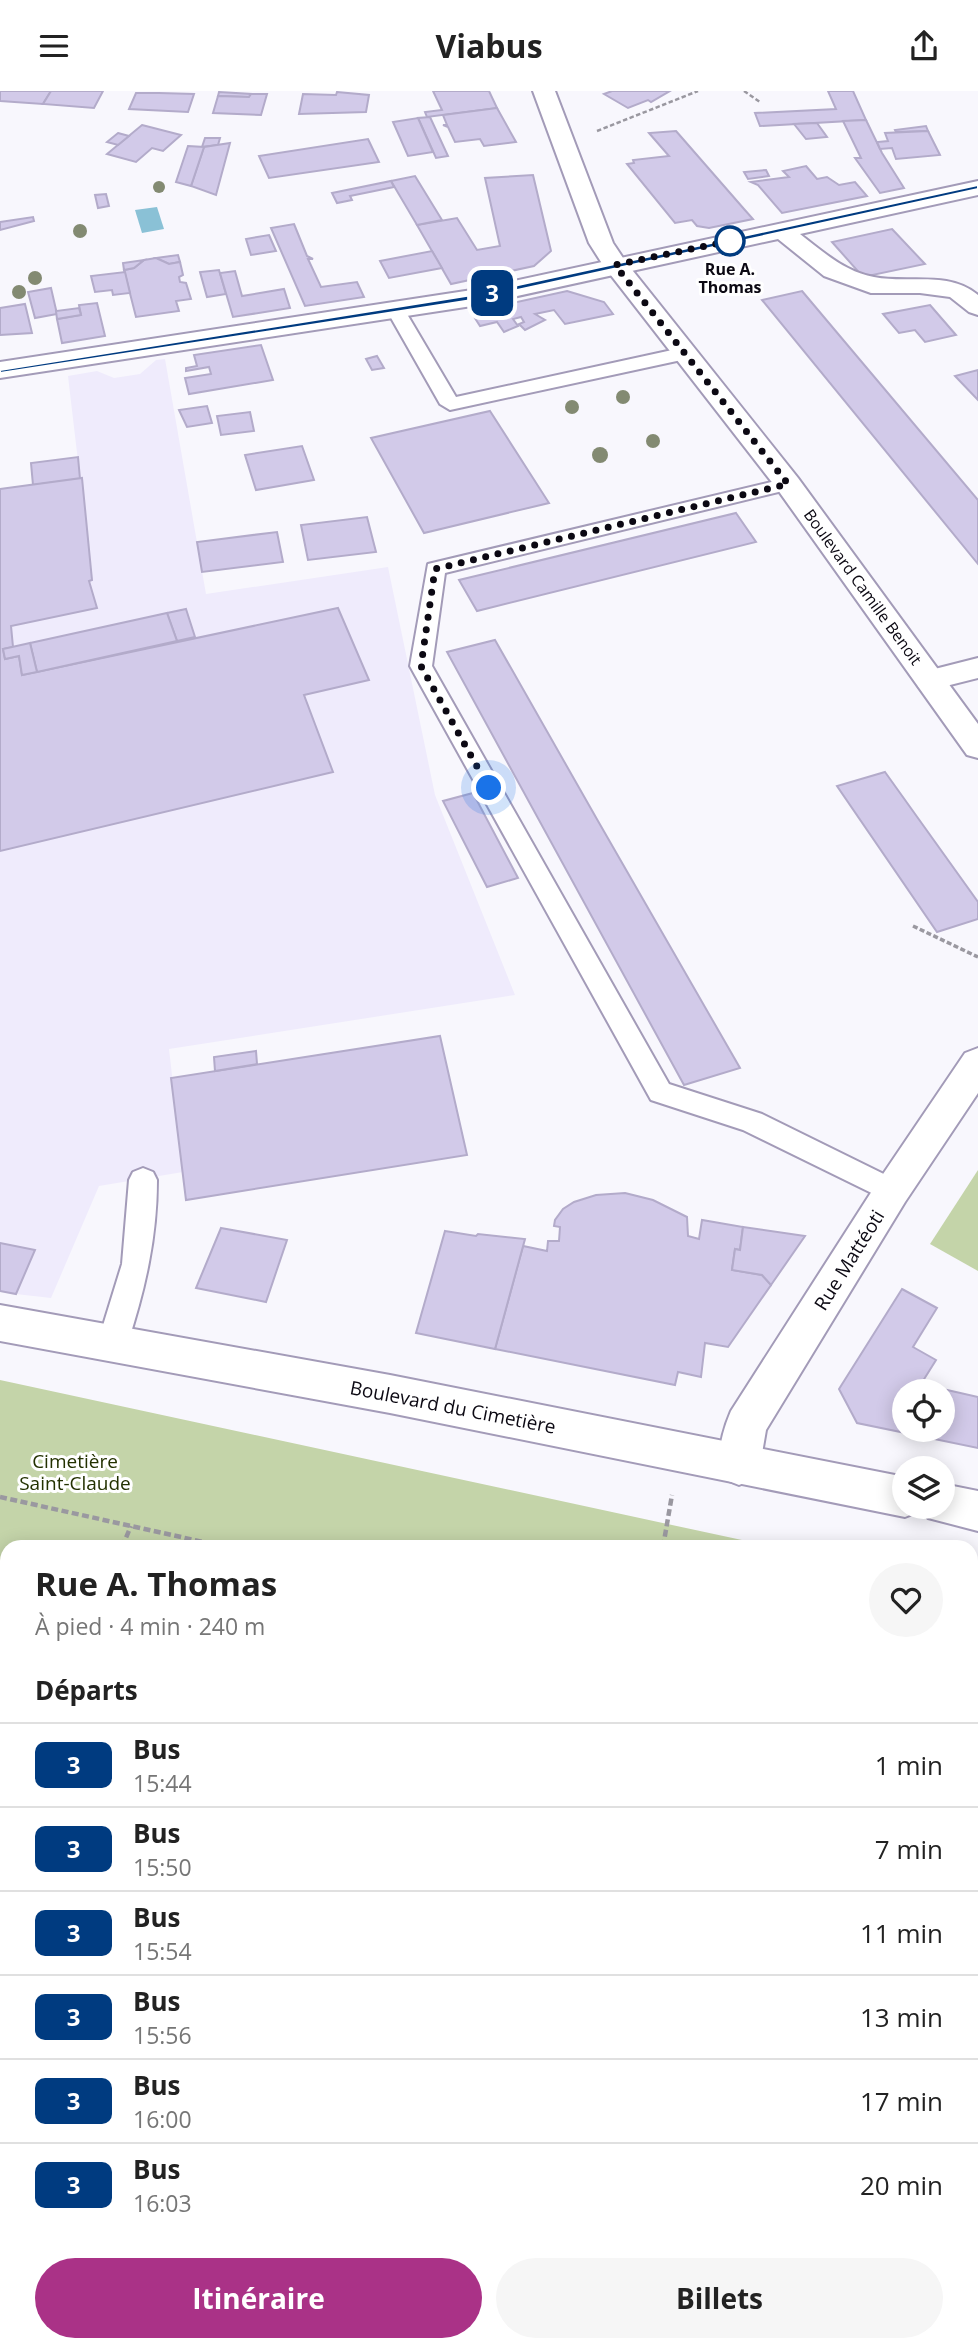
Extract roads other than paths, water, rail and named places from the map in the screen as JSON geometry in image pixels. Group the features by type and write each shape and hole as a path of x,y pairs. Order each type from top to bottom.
{"street":[{"name":"Boulevard Camille Benoit","path":"544,91 601,243 615,265 788,484 978,747"},
{"path":"0,370 472,297 910,205 978,188"},
{"path":"790,238 832,271 871,285 920,285 958,291 978,307"},
{"path":"930,680 978,668"},
{"name":"Rue Mattéoti","path":"738,1465 746,1425 892,1191 978,1063"},
{"name":"Boulevard du Cimetière","path":"0,1323 390,1394 892,1495"},
{"path":"955,1506 978,1511"}],"lane":[{"path":"396,309 450,404 686,353"},
{"path":"788,484 435,569 421,666 660,1092 676,1101 732,1114 892,1191"},
{"path":"112,1345 134,1284 144,1224 143,1179"}],"water":[{"path":"157,207 164,229 142,233 135,210"}],"place":[{"name":"Rue A. Thomas","path":"730,241"}],"park label":[{"name":"Cimetière Saint-Claude","path":"75,1472"}]}
